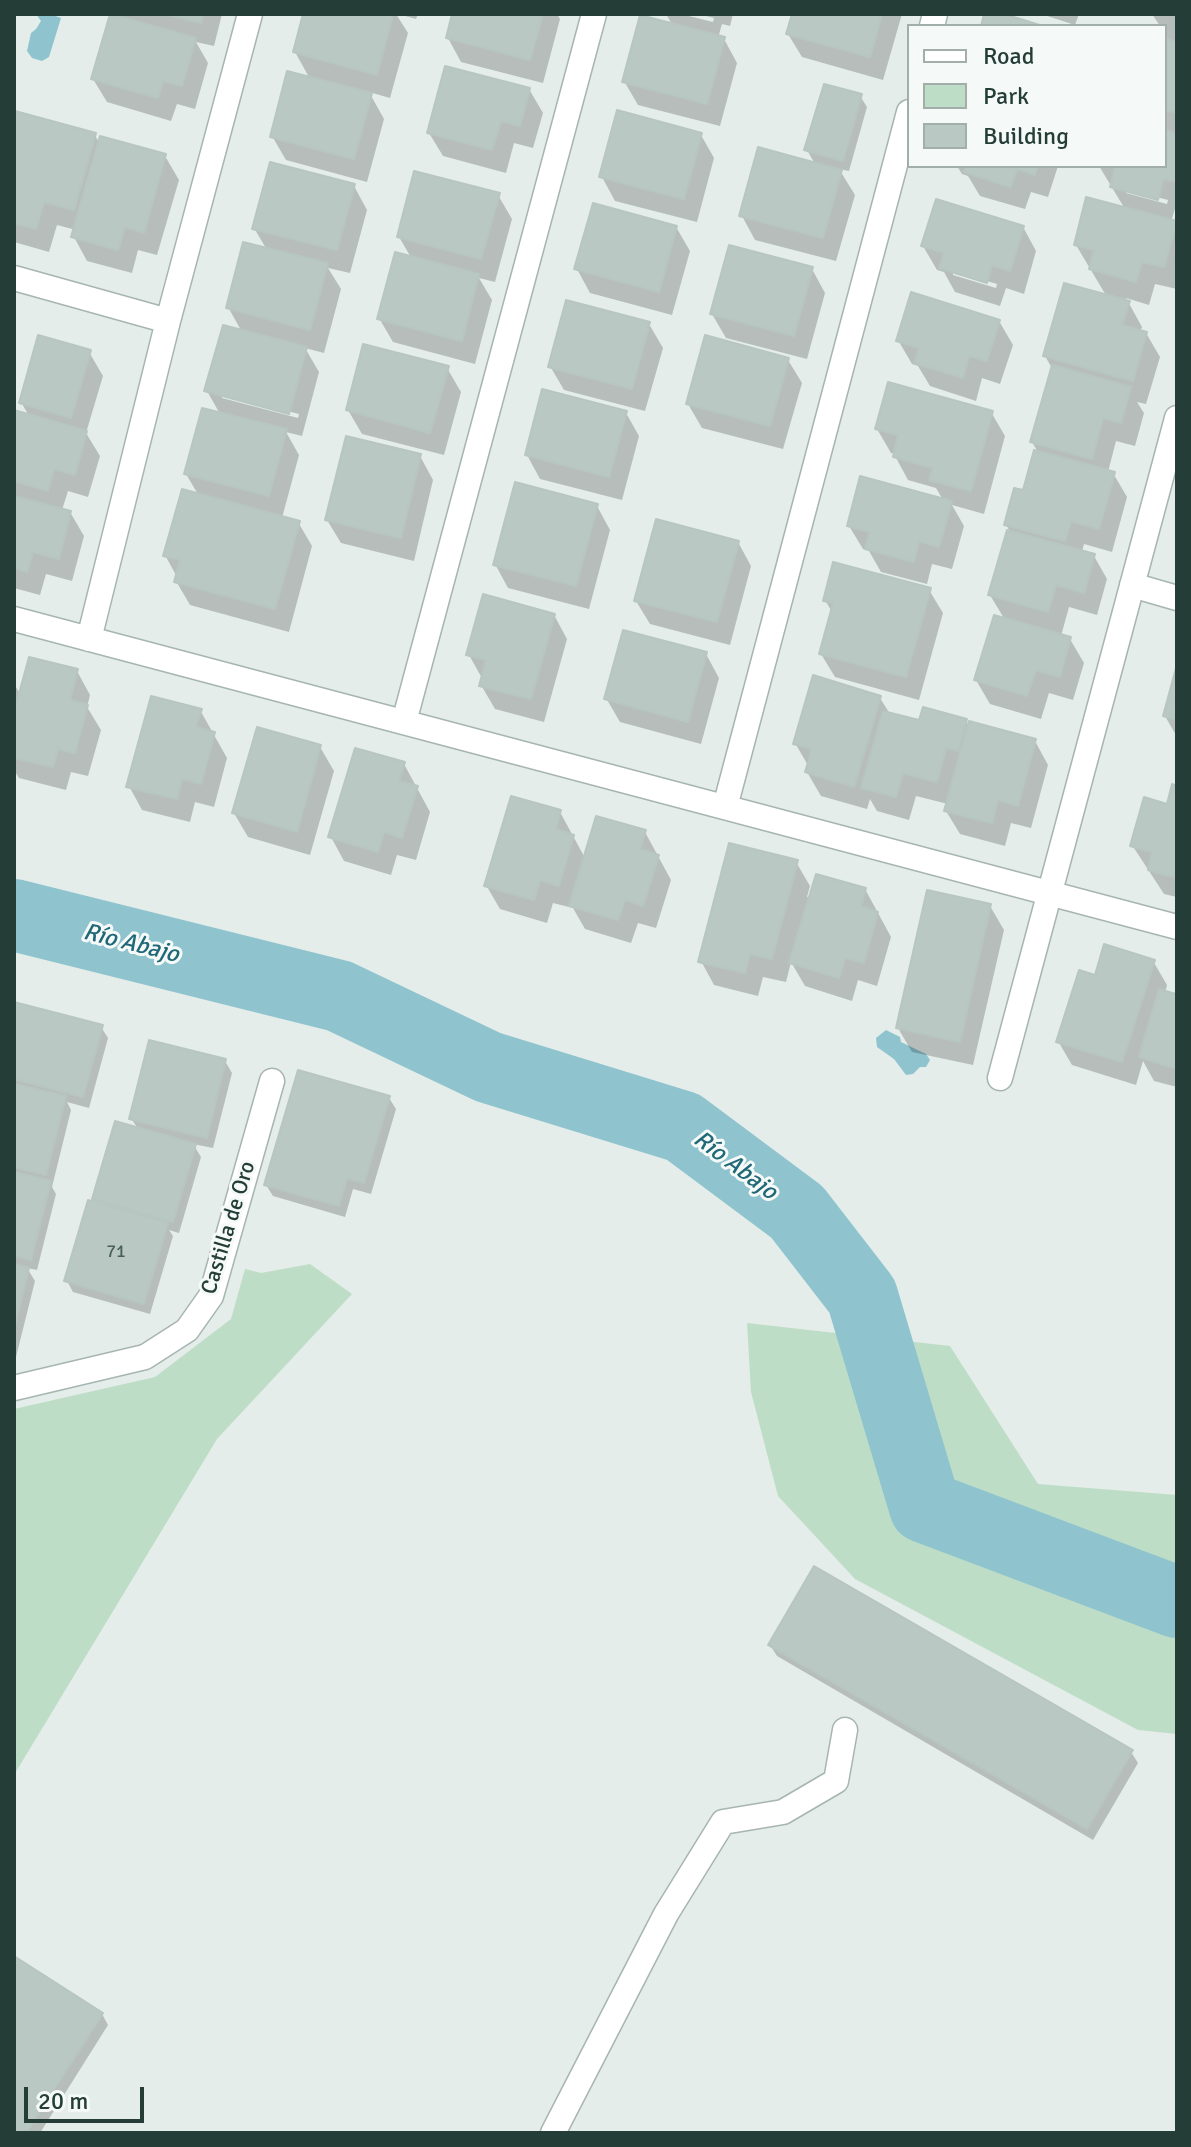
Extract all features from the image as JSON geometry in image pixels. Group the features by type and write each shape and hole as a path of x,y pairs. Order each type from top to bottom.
{"street":[{"path":"89,639 168,321 250,14"},
{"path":"404,722 594,14"},
{"path":"725,807 907,120"},
{"path":"14,278 168,321"},
{"path":"1000,1078 1177,418"},
{"path":"1132,585 1177,598"},
{"path":"14,619 1177,927"},
{"name":"Castilla de Oro","path":"14,1388 145,1357 187,1330 211,1296 272,1081"},
{"path":"553,2133 666,1914 723,1822 783,1812 836,1781 845,1730"}],"green space":[{"path":"310,1264 352,1294 217,1439 14,1775 14,1409 155,1377 231,1319 245,1269 261,1273"},
{"path":"747,1323 950,1346 1038,1484 1177,1495 1177,1734 1138,1730 855,1579 778,1496 751,1392"}],"water":[{"path":"36,14 61,18 49,57 42,61 32,58 27,51 31,33 41,21"},
{"path":"886,1030 900,1037 901,1042 926,1054 930,1060 926,1067 906,1075 894,1059 877,1047 876,1038"}],"building":[{"path":"110,14 196,38 182,86 163,81 158,98 91,79"},
{"path":"164,14 203,14 201,23"},
{"path":"303,14 393,14 377,75 293,52"},
{"path":"452,14 543,14 530,60 446,38"},
{"path":"792,14 882,14 870,57 786,34"},
{"path":"984,14 1004,14 1036,24 982,24"},
{"path":"640,15 725,37 707,104 622,82"},
{"path":"1167,40 1177,42 1177,113 1167,110"},
{"path":"445,66 530,88 520,126 501,121 492,150 427,133"},
{"path":"287,71 372,93 354,159 270,137"},
{"path":"824,84 862,94 843,161 804,150"},
{"path":"617,110 702,133 684,199 599,177"},
{"path":"15,111 96,133 74,210 44,202 36,229 14,223"},
{"path":"1167,130 1177,133 1177,182 1163,179 1158,200 1110,187 1115,168 1167,168"},
{"path":"100,136 166,154 144,233 125,227 118,250 71,237"},
{"path":"758,147 842,170 823,238 739,216"},
{"path":"270,162 355,184 337,250 252,229"},
{"path":"965,168 1037,168 1035,175 1017,169 1011,187 964,172"},
{"path":"414,171 500,193 481,259 397,237"},
{"path":"1086,197 1177,221 1164,267 1142,262 1136,282 1089,269 1094,250 1074,245"},
{"path":"936,199 1024,226 1010,271 992,265 987,283 939,268 944,253 921,246"},
{"path":"593,203 677,226 659,292 574,269"},
{"path":"243,242 328,263 310,330 226,308"},
{"path":"729,245 813,267 794,336 710,314"},
{"path":"395,252 479,274 462,341 377,319"},
{"path":"1064,283 1130,301 1122,325 1147,332 1133,381 1043,356"},
{"path":"911,292 1000,320 987,361 969,356 963,378 914,363 919,348 896,341"},
{"path":"566,300 650,322 632,389 548,367"},
{"path":"223,325 307,347 289,414 204,391"},
{"path":"38,335 91,350 71,418 19,403"},
{"path":"705,335 789,358 770,426 686,404"},
{"path":"363,344 449,366 430,433 346,410"},
{"path":"1052,365 1131,387 1121,423 1103,418 1092,459 1030,442"},
{"path":"888,382 993,411 971,491 929,480 933,468 893,457 898,435 875,429"},
{"path":"542,389 627,411 609,477 525,455"},
{"path":"202,408 287,429 269,496 184,474"},
{"path":"14,410 87,431 75,475 54,469 48,491 14,481"},
{"path":"346,436 421,454 401,538 325,520"},
{"path":"1034,450 1115,472 1099,529 1071,521 1065,541 1004,525 1014,488 1023,490"},
{"path":"860,476 952,501 939,547 919,541 914,562 865,549 870,532 847,526"},
{"path":"515,482 598,504 576,586 493,565"},
{"path":"182,489 300,521 275,609 174,582 180,560 163,556"},
{"path":"14,496 71,511 59,559 33,552 27,572 14,568"},
{"path":"656,519 739,541 717,622 634,601"},
{"path":"1007,530 1095,554 1084,593 1056,585 1048,612 988,595"},
{"path":"833,562 931,588 906,677 819,654 833,603 823,601"},
{"path":"483,594 555,614 531,699 479,686 486,660 466,655"},
{"path":"994,615 1071,637 1060,677 1036,670 1027,696 974,680"},
{"path":"623,630 707,652 688,722 604,699"},
{"path":"29,657 78,669 70,700 88,705 75,753 58,749 53,767 14,758 14,712"},
{"path":"1177,668 1177,720 1163,716"},
{"path":"813,675 881,696 854,787 805,772 812,749 793,744"},
{"path":"151,696 202,709 196,727 215,732 201,784 182,779 177,799 126,787"},
{"path":"923,707 967,719 958,751 946,748 937,782 903,773 896,797 861,788 883,711 919,720"},
{"path":"969,721 1036,739 1018,806 998,800 992,823 944,811"},
{"path":"257,727 321,745 297,832 232,813"},
{"path":"355,748 405,762 399,781 418,786 402,838 384,832 378,852 328,837"},
{"path":"1172,784 1177,786 1177,878 1148,870 1152,852 1130,846 1144,797 1167,804"},
{"path":"511,796 561,810 556,829 574,835 559,886 540,880 534,900 484,886"},
{"path":"596,816 646,830 640,849 659,855 643,906 625,900 618,920 569,906"},
{"path":"729,843 798,860 772,959 750,954 745,973 698,962"},
{"path":"816,874 866,888 861,906 878,912 864,963 845,958 839,978 789,963"},
{"path":"927,890 991,904 960,1042 896,1028"},
{"path":"1104,944 1155,960 1122,1062 1056,1042 1079,970 1095,975"},
{"path":"1159,989 1176,994 1177,990 1177,1069 1139,1057"},
{"path":"14,1002 103,1025 83,1097 14,1079"},
{"path":"149,1040 226,1059 207,1138 129,1119"},
{"path":"298,1070 390,1096 364,1183 347,1178 339,1206 264,1185"},
{"path":"14,1084 66,1096 46,1175 14,1167"},
{"path":"115,1121 196,1144 173,1222 92,1199"},
{"path":"14,1172 51,1181 31,1260 14,1256"},
{"path":"88,1200 168,1223 144,1304 64,1281"},
{"path":"14,1264 29,1268 14,1329"},
{"path":"814,1566 1133,1750 1087,1829 768,1645"},
{"path":"14,1956 103,2013 26,2133 14,2133"}],"waterway":[{"name":"Río Abajo","path":"14,915 339,996 488,1067 683,1127 797,1212 862,1296 925,1507 1177,1602"}]}
